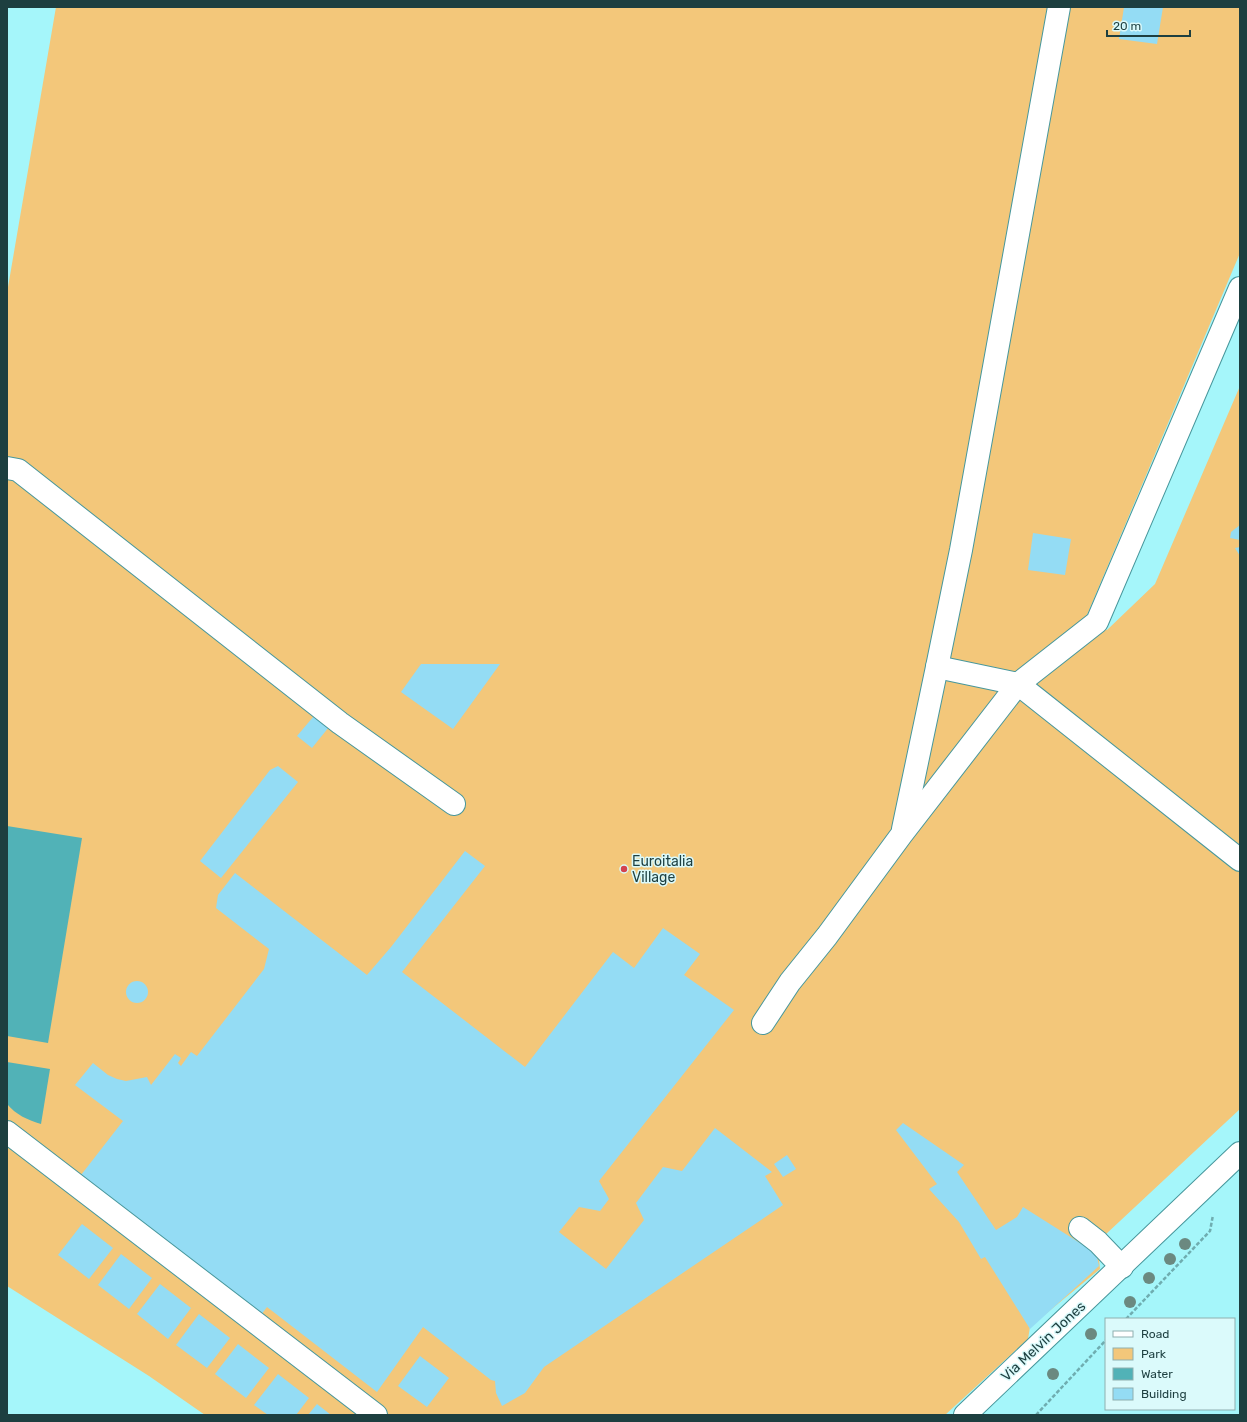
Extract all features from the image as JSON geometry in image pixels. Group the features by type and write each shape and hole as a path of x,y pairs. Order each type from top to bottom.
{"street":[{"path":"902,834 961,550 1059,7"},
{"path":"763,1023 790,982 827,936 902,834 1018,684 1097,622 1240,288"},
{"path":"7,468 18,470 340,723 454,804"},
{"path":"937,667 1018,684 1240,860"},
{"path":"7,1132 376,1415"},
{"name":"Via Melvin Jones","path":"965,1415 1240,1153"},
{"path":"1080,1228 1098,1242 1122,1267"}],"path":[{"path":"1127,1318 1210,1231 1214,1208"},
{"path":"1036,1415 1105,1341"}],"green space":[{"name":"Euroitalia Village","path":"56,7 1240,7 1240,253 1087,615 1107,630 1155,584 1240,386 1240,1109 1090,1249 1099,1260 1100,1269 1030,1327 1028,1339 945,1415 205,1415 149,1376 7,1286 7,293"}],"water":[{"path":"7,826 82,838 48,1043 7,1036"},
{"path":"7,1062 50,1069 41,1124 22,1117 7,1104"}],"building":[{"path":"1124,7 1163,7 1157,44 1119,39"},
{"path":"1240,525 1240,540 1230,538 1231,532"},
{"path":"1033,533 1071,539 1065,575 1028,570"},
{"path":"1240,547 1240,556 1235,548"},
{"path":"421,664 500,664 453,729 401,692"},
{"path":"319,710 333,722 312,748 297,736"},
{"path":"278,766 298,782 221,878 200,861 270,770"},
{"path":"465,851 485,866 402,972 525,1067 613,952 634,968 663,928 700,954 684,975 734,1010 599,1181 609,1199 600,1211 579,1207 559,1232 606,1269 644,1220 636,1203 663,1167 682,1171 715,1128 772,1172 765,1176 783,1205 544,1367 525,1393 502,1406 496,1393 495,1381 491,1380 423,1327 377,1392 267,1307 261,1315 81,1175 123,1121 75,1085 93,1063 108,1075 117,1079 126,1081 147,1077 151,1085 175,1054 181,1058 178,1063 181,1066 191,1052 197,1056 264,969 269,949 216,908 218,895 235,873 367,975 391,947"},
{"path":"137,981 145,984 148,992 145,1000 137,1003 129,1000 126,992 129,984"},
{"path":"903,1123 964,1165 957,1172 996,1230 1017,1217 1023,1207 1091,1250 1097,1257 1099,1266 1030,1329 985,1257 981,1259 959,1222 929,1189 937,1184 896,1130"},
{"path":"787,1155 796,1169 783,1177 774,1164"},
{"path":"82,1224 113,1248 89,1279 58,1255"},
{"path":"121,1254 152,1278 129,1309 98,1285"},
{"path":"160,1284 191,1308 168,1339 137,1314"},
{"path":"199,1314 230,1338 207,1368 176,1345"},
{"path":"238,1344 269,1368 246,1398 215,1374"},
{"path":"420,1356 449,1378 427,1407 398,1386"},
{"path":"278,1374 309,1398 296,1415 268,1415 254,1405"},
{"path":"317,1404 331,1415 308,1415"}],"place":[{"name":"Euroitalia Village","path":"624,869"}]}
